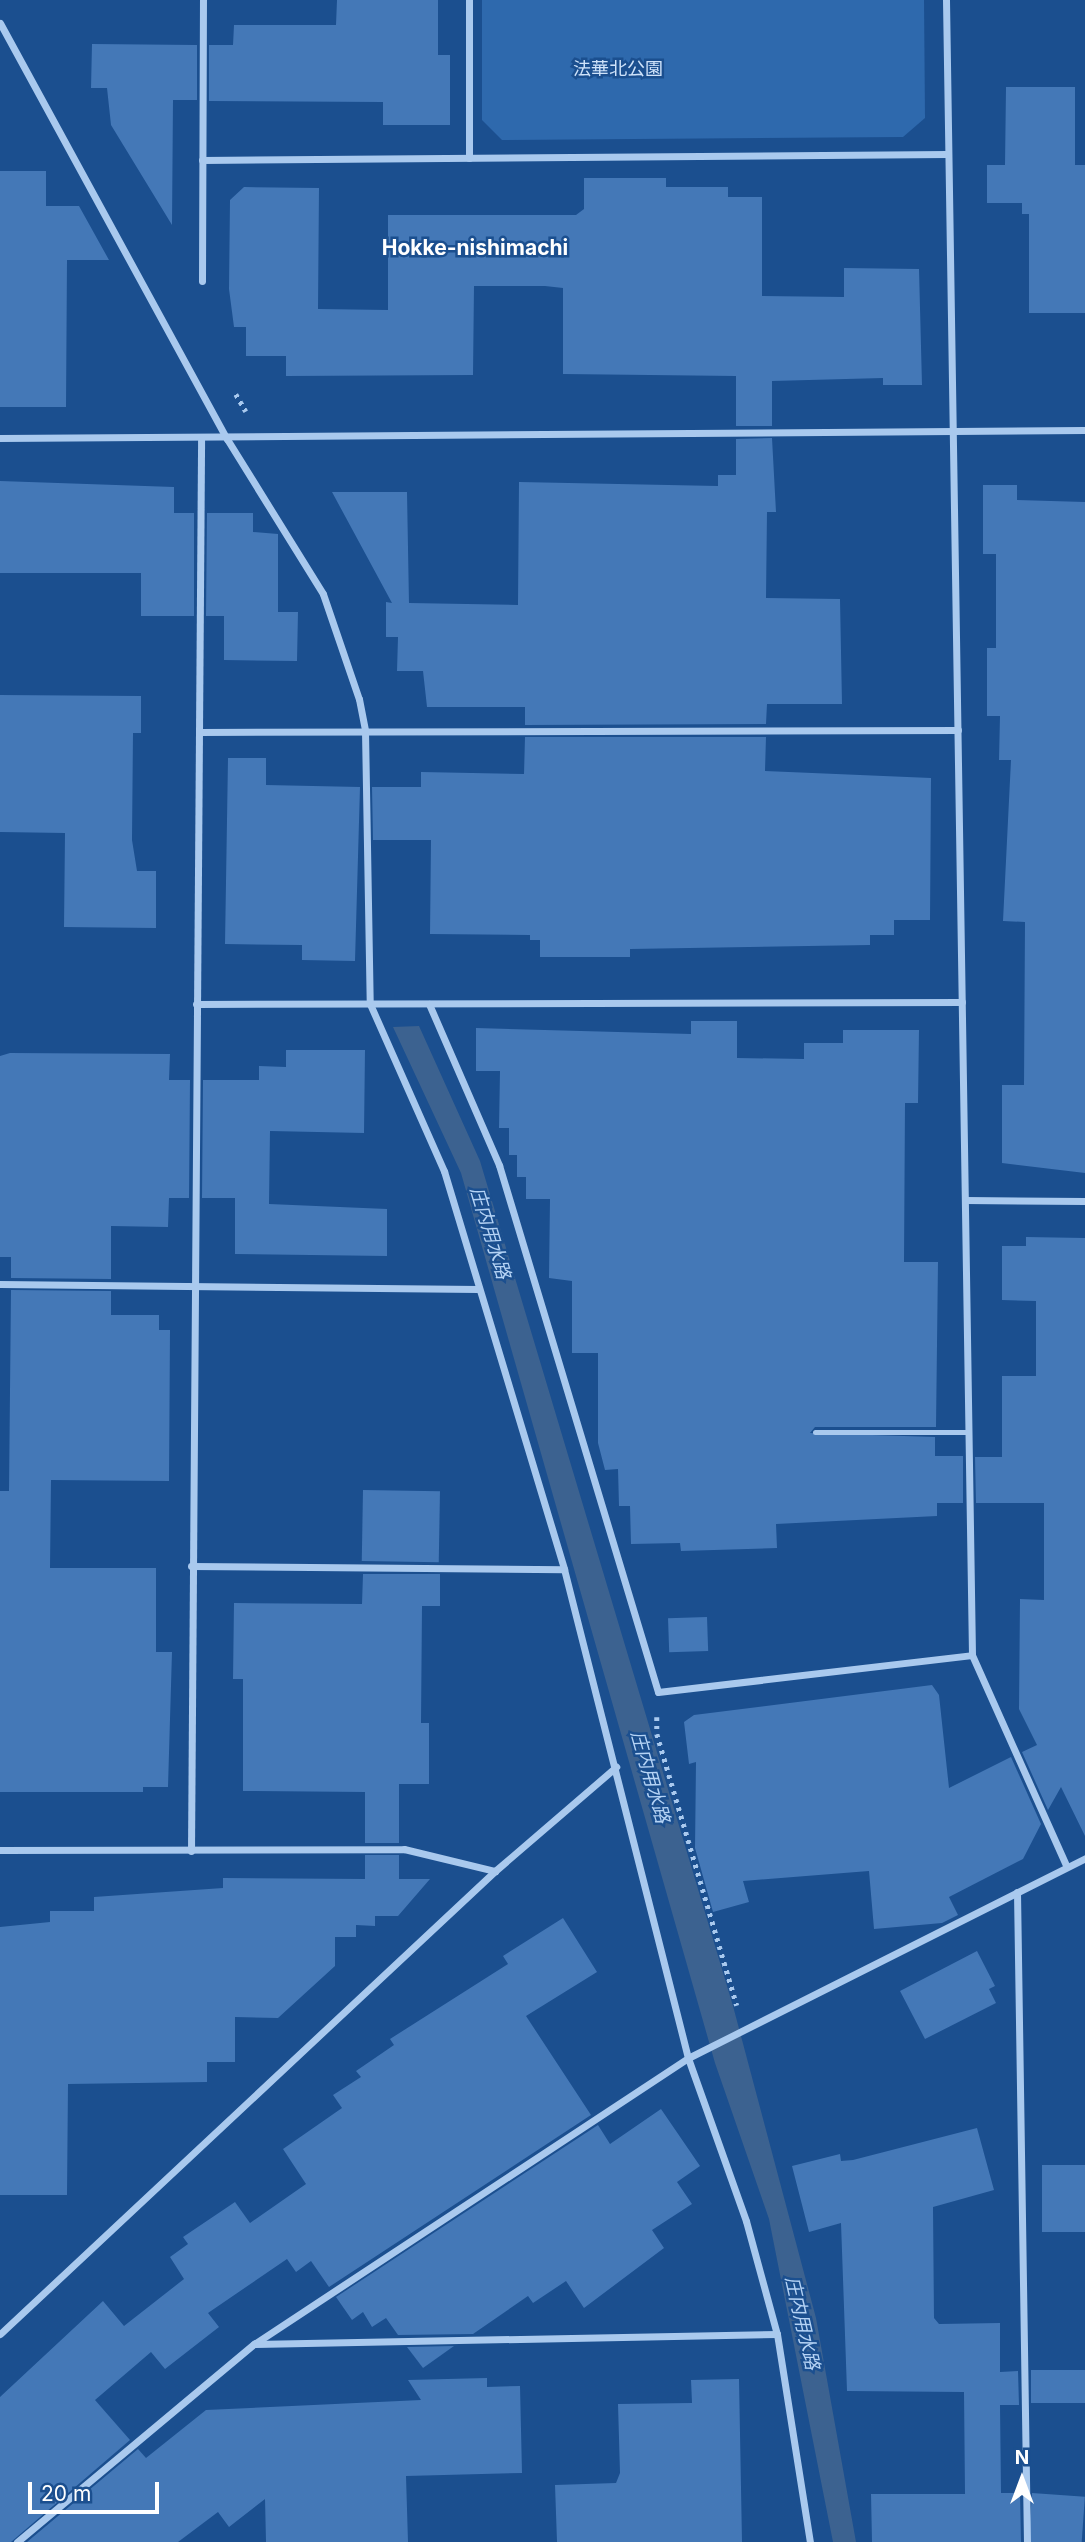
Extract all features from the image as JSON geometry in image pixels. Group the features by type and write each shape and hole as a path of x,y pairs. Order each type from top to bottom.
{"street":[{"path":"202,281 203,0"},
{"path":"469,0 469,158"},
{"path":"946,0 972,1655 1067,1867"},
{"path":"0,23 227,439 323,594 365,731 370,1004 444,1171 564,1569 688,2057 746,2221 778,2334 810,2542"},
{"path":"202,160 947,154"},
{"path":"0,438 227,439 1085,430"},
{"path":"191,1851 201,439"},
{"path":"199,732 958,730"},
{"path":"197,1004 962,1002"},
{"path":"429,1004 499,1166 658,1692 972,1655"},
{"path":"965,1200 1085,1201"},
{"path":"0,1284 478,1289"},
{"path":"191,1566 564,1569"},
{"path":"0,2334 495,1871 616,1767"},
{"path":"0,1850 404,1849 495,1871"},
{"path":"17,2542 254,2344 688,2057 1085,1858"},
{"path":"1017,1892 1027,2542"},
{"path":"254,2344 778,2334"}],"lane":[{"path":"815,1432 968,1432"}],"path":[{"path":"658,1692 657,1734 736,2003 753,2025"}],"green space":[{"name":"法華北公園","path":"482,0 924,0 925,118 903,137 502,140 482,120"}],"water":[{"name":"庄内用水路","path":"419,1026 480,1161 733,2006 816,2318 856,2542 833,2542 769,2219 715,2063 461,1173 393,1027"}],"building":[{"path":"337,0 438,0 438,55 450,55 450,125 383,125 383,102 209,101 209,45 233,45 234,25 336,25"},
{"path":"92,44 197,45 197,100 173,100 172,225 111,125 107,88 91,88"},
{"path":"1006,87 1075,87 1075,165 1085,165 1085,313 1029,313 1029,214 1022,214 1022,203 987,203 987,165 1005,165"},
{"path":"0,171 46,171 46,206 79,206 109,260 67,260 66,407 0,407"},
{"path":"584,178 666,178 666,187 728,187 728,197 762,197 762,296 844,297 844,268 919,269 922,385 883,385 883,378 772,381 772,426 736,426 736,376 563,374 563,288 545,286 474,286 473,375 286,376 286,356 246,356 246,327 234,327 229,289 230,200 244,187 319,188 318,309 388,310 388,215 576,215 584,209"},
{"path":"772,438 776,512 767,512 766,598 840,599 842,704 767,704 766,724 525,725 525,707 427,707 423,671 397,671 398,637 386,637 386,602 392,603 332,492 407,492 409,603 518,605 519,482 718,486 718,475 736,475 736,439"},
{"path":"0,481 174,487 174,513 194,513 194,616 141,616 141,573 0,573"},
{"path":"983,485 1017,485 1017,500 1085,502 1085,1173 1002,1163 1002,1085 1024,1085 1025,922 1003,921 1011,760 999,760 1000,716 987,716 987,648 996,648 996,554 983,554"},
{"path":"207,513 253,513 253,532 278,534 278,612 298,612 297,661 224,660 224,616 206,616"},
{"path":"0,695 141,696 141,733 133,733 132,840 137,871 156,871 156,928 64,927 65,833 0,832"},
{"path":"525,737 766,737 765,771 931,778 930,920 894,920 894,935 870,935 870,945 630,949 630,957 540,957 540,940 530,940 530,935 430,934 431,840 373,840 372,787 421,787 421,772 524,774"},
{"path":"228,758 266,758 266,785 360,787 355,961 302,960 302,945 225,944"},
{"path":"691,1021 737,1021 737,1058 804,1059 804,1043 843,1043 843,1030 919,1030 918,1103 905,1103 904,1262 938,1262 936,1427 815,1427 810,1433 935,1437 935,1456 963,1456 963,1503 937,1503 937,1516 776,1524 777,1548 681,1551 680,1543 631,1544 630,1506 619,1506 618,1469 605,1470 598,1443 598,1353 572,1353 572,1281 549,1278 550,1199 526,1199 526,1177 517,1177 517,1155 509,1155 509,1128 499,1128 500,1071 476,1071 476,1028 691,1034"},
{"path":"286,1050 365,1050 364,1133 270,1131 269,1204 387,1209 387,1256 235,1254 235,1198 202,1198 203,1080 259,1080 259,1066 286,1067"},
{"path":"10,1053 170,1054 169,1080 190,1080 189,1198 169,1198 168,1227 111,1226 111,1279 11,1278 11,1257 0,1257 0,1056"},
{"path":"1026,1237 1085,1238 1085,1836 1061,1787 1048,1810 1022,1752 1037,1745 1019,1709 1020,1599 1044,1600 1044,1503 976,1503 975,1457 1002,1457 1002,1376 1036,1376 1036,1301 1002,1300 1002,1246 1026,1246"},
{"path":"11,1290 111,1291 111,1315 159,1315 159,1330 170,1330 169,1481 51,1480 50,1568 156,1568 156,1652 172,1652 168,1787 143,1787 143,1792 0,1792 0,1491 9,1491"},
{"path":"363,1490 440,1491 439,1562 362,1561"},
{"path":"363,1574 440,1574 440,1606 422,1606 421,1723 429,1723 429,1784 399,1784 399,1843 365,1843 365,1792 243,1791 243,1679 233,1679 234,1603 362,1604"},
{"path":"707,1617 708,1651 669,1652 668,1618"},
{"path":"932,1685 939,1695 949,1788 1011,1757 1041,1824 1023,1859 949,1897 958,1915 942,1923 874,1929 869,1871 743,1881 749,1902 713,1912 695,1848 696,1762 689,1764 684,1722 694,1715"},
{"path":"365,1855 399,1855 399,1879 430,1879 398,1916 375,1916 375,1926 356,1925 356,1937 335,1937 335,1966 278,2018 235,2017 235,2062 207,2062 207,2082 68,2084 67,2195 0,2195 0,1927 50,1922 50,1911 94,1911 94,1897 223,1888 223,1878 365,1879"},
{"path":"563,1918 597,1972 526,2016 591,2115 329,2287 311,2261 296,2272 287,2259 208,2313 219,2327 165,2369 151,2352 95,2400 130,2440 11,2542 0,2542 0,2397 103,2301 124,2326 184,2279 170,2257 188,2244 183,2237 235,2202 250,2223 306,2184 283,2149 342,2108 333,2095 361,2077 356,2071 394,2045 390,2039 508,1964 503,1956"},
{"path":"977,1951 995,1986 989,1989 996,2003 925,2039 900,1991"},
{"path":"661,2109 700,2166 677,2182 692,2204 652,2230 664,2248 584,2308 566,2281 533,2303 528,2296 473,2334 398,2335 386,2318 372,2327 363,2312 352,2320 336,2297 598,2125 610,2144"},
{"path":"977,2128 994,2190 933,2207 934,2318 939,2324 1000,2323 1000,2372 1018,2371 1019,2405 1000,2405 1001,2493 1020,2493 1021,2542 872,2542 871,2494 965,2494 964,2392 847,2391 841,2223 809,2232 792,2166 840,2154 841,2161 853,2160"},
{"path":"1042,2165 1085,2165 1085,2232 1042,2232"},
{"path":"454,2346 423,2368 407,2347"},
{"path":"1031,2370 1085,2370 1085,2403 1031,2403"},
{"path":"487,2378 487,2387 520,2386 522,2473 406,2476 408,2542 266,2542 265,2499 229,2527 218,2512 178,2542 27,2542 138,2449 146,2458 206,2410 421,2400 408,2380"},
{"path":"739,2379 742,2542 557,2542 555,2485 616,2483 620,2473 618,2404 692,2403 691,2380"},
{"path":"1032,2493 1085,2497 1082,2542 1029,2542"}],"district":[{"name":"Hokke-nishimachi","path":"475,248"}]}
